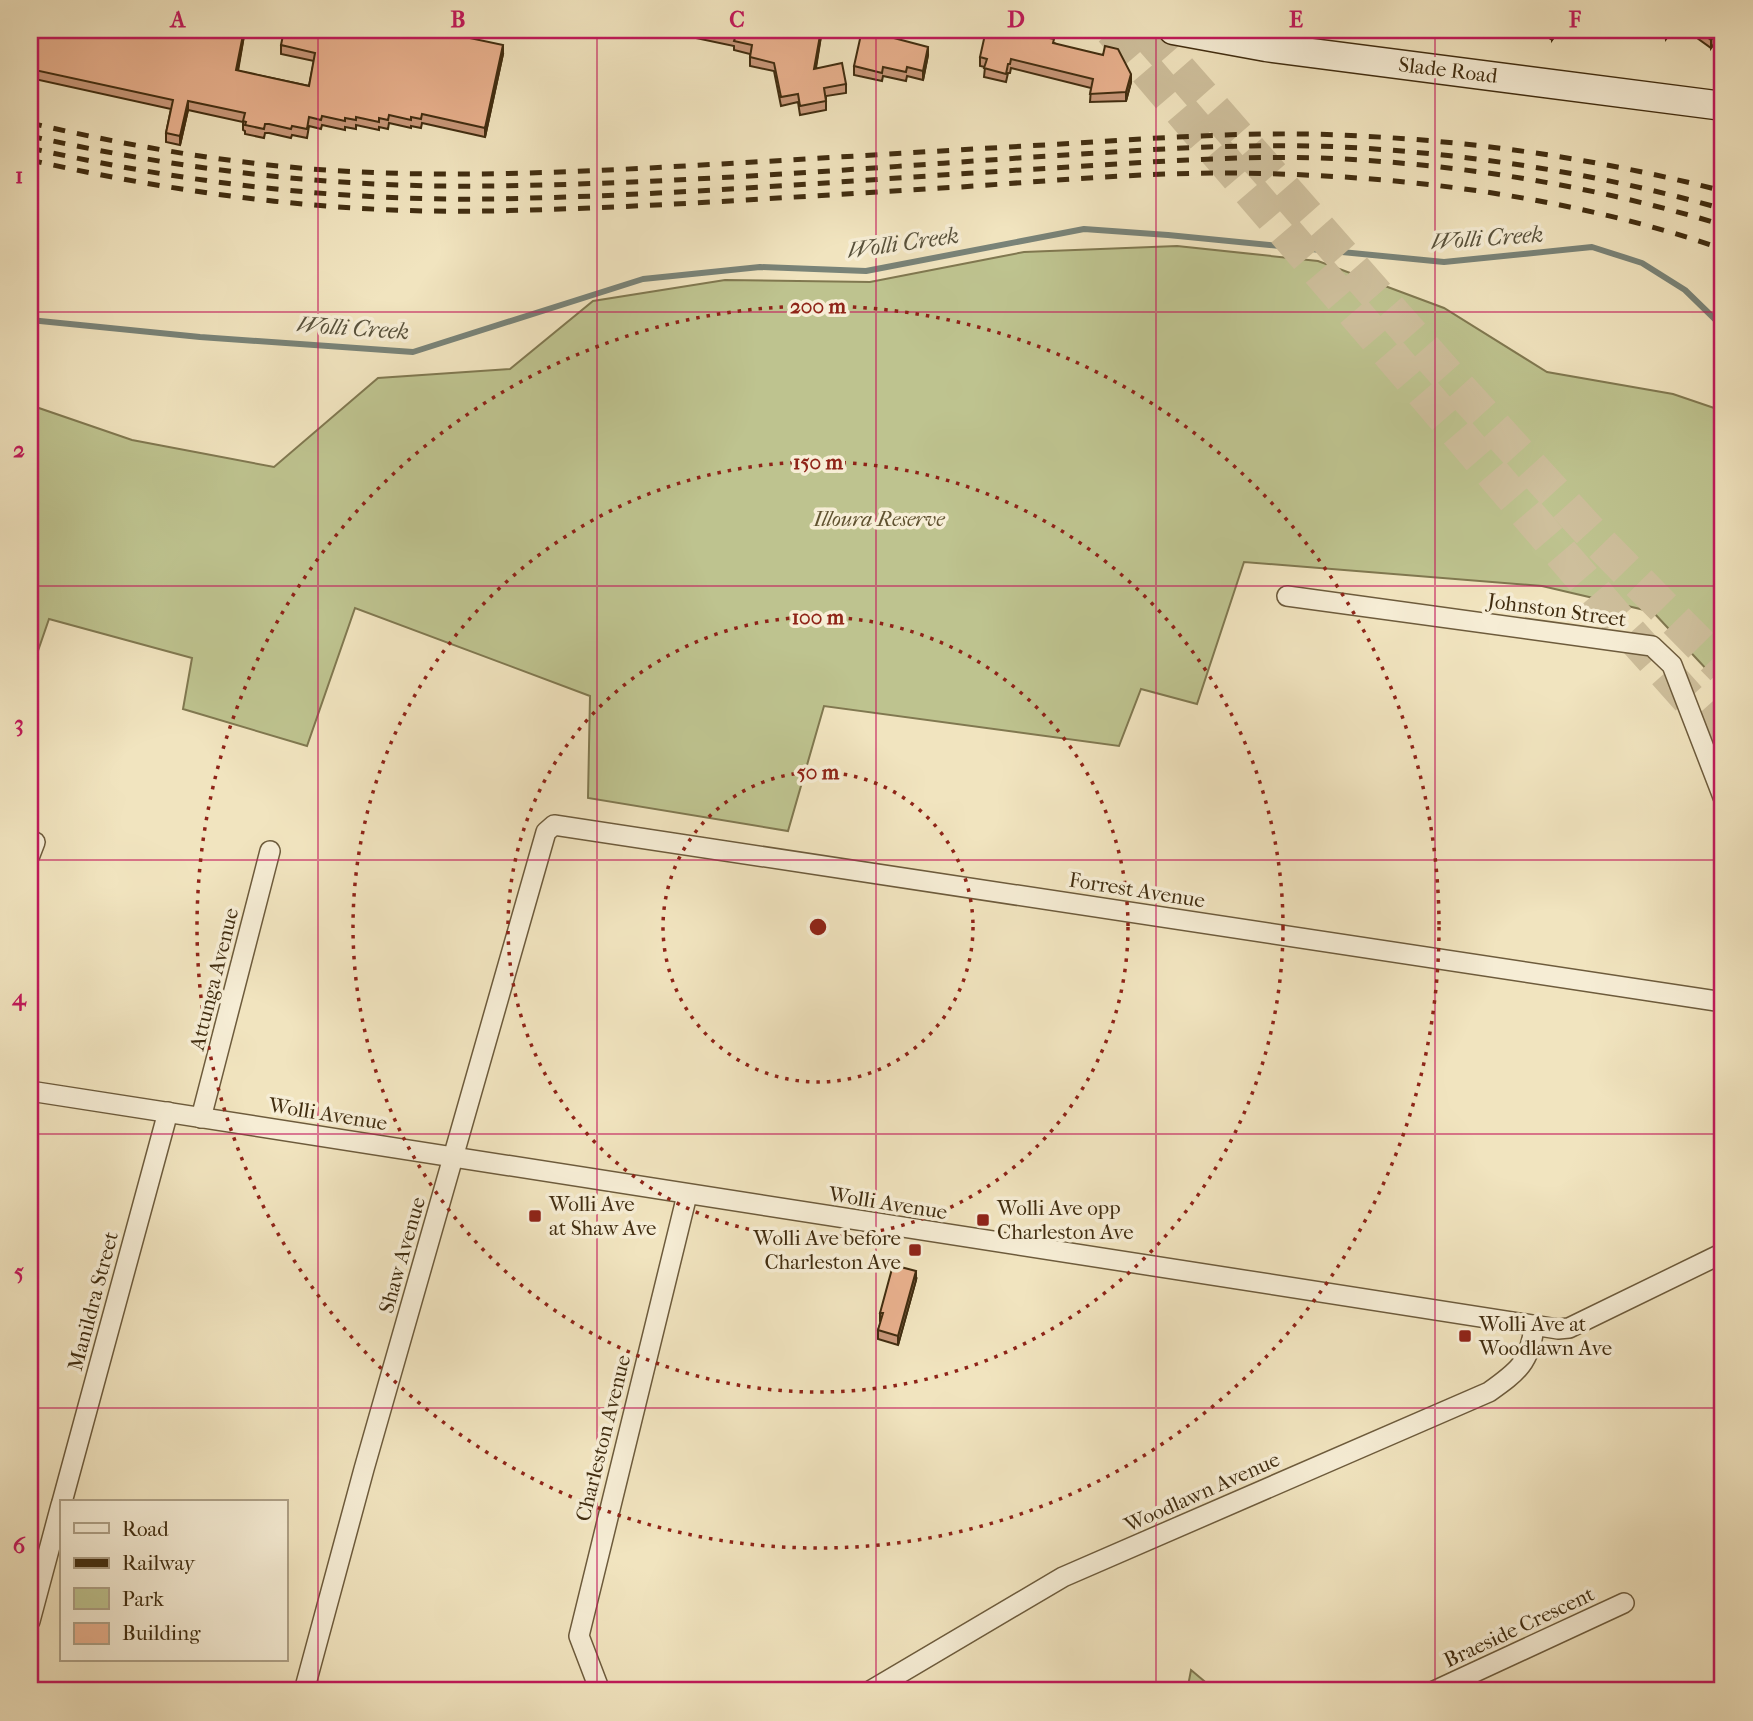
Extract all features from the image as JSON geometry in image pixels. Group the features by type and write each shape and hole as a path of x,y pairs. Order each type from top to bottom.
{"main road":[{"name":"Slade Road","path":"1173,30 1273,38 1723,106"}],"street":[{"name":"Johnston Street","path":"1287,596 1652,646 1672,665 1723,797"},
{"name":"Forrest Avenue","path":"546,832 554,825 1723,1002"},
{"name":"Shaw Avenue","path":"304,1691 546,832"},
{"name":"Attunga Avenue","path":"201,1118 270,851"},
{"name":"Wolli Avenue","path":"30,1091 1534,1327 1569,1328 1723,1252"},
{"name":"Manildra Street","path":"63,1500 168,1112"},
{"name":"Charleston Avenue","path":"600,1691 579,1636 687,1195"},
{"name":"Woodlawn Avenue","path":"870,1691 1063,1577 1489,1392 1513,1375 1527,1358 1532,1346 1534,1327"},
{"name":"Manildra Street","path":"30,1621 60,1511"},
{"name":"Braeside Crescent","path":"1434,1691 1624,1604"}],"green space":[{"name":"Illoura Reserve","path":"1177,246 1318,261 1444,308 1547,372 1673,394 1723,411 1723,687 1653,612 1542,586 1244,562 1197,704 1141,689 1119,746 824,706 788,831 588,798 590,696 355,608 307,746 183,709 192,658 49,619 30,674 30,405 132,440 274,467 378,378 510,369 593,301 725,280 870,282 1024,252"},
{"path":"1191,1670 1216,1691 1187,1691"}],"building":[{"path":"30,30 244,30 236,70 309,86 315,53 281,45 284,30 432,30 503,45 485,128 422,114 421,119 411,117 411,120 389,115 388,120 379,118 379,122 356,117 356,120 345,118 345,121 322,116 321,120 309,117 307,129 265,124 264,129 245,125 245,113 188,101 180,136 166,133 173,100 30,69"},
{"path":"698,30 821,30 814,69 842,63 846,84 824,88 826,101 800,106 798,94 781,97 774,63 750,57 752,45 734,41 735,38"},
{"path":"862,30 892,30 890,37 928,47 923,71 907,67 906,72 883,67 882,73 854,66"},
{"path":"986,30 1013,30 1054,39 1053,43 1103,55 1105,46 1118,49 1131,74 1126,92 1090,94 1093,79 1011,59 1006,74 984,68 987,59 980,57"},
{"path":"1698,30 1718,30 1711,40"},
{"path":"893,1265 916,1271 898,1336 878,1330"}],"waterway":[{"name":"Wolli Creek","path":"30,320 200,337 413,352 643,279 760,267 866,271 1084,229 1444,262 1592,247 1642,263 1685,290 1723,327"}],"tunnel":[{"path":"1112,30 1627,630 1723,737"},
{"path":"1144,30 1447,375 1601,544 1723,668"}],"railway":[{"path":"30,123 152,148 235,161 360,172 441,174 644,168 1210,136 1323,134 1452,143 1543,154 1633,170 1723,191"},
{"path":"30,136 200,167 315,180 430,186 621,182 1147,150 1318,146 1453,156 1544,169 1634,186 1723,209"},
{"path":"30,148 200,180 315,193 430,199 630,194 1168,161 1323,158 1453,168 1544,182 1634,201 1723,225"},
{"path":"30,160 201,192 315,205 431,211 666,204 1159,174 1288,174 1415,183 1540,201 1663,230 1723,249"}],"place":[{"name":"Wolli Ave at Shaw Ave","path":"535,1216"},
{"name":"Wolli Ave opp Charleston Ave","path":"983,1220"},
{"name":"Wolli Ave before Charleston Ave","path":"915,1250"},
{"name":"Wolli Ave at Woodlawn Ave","path":"1465,1336"}]}
